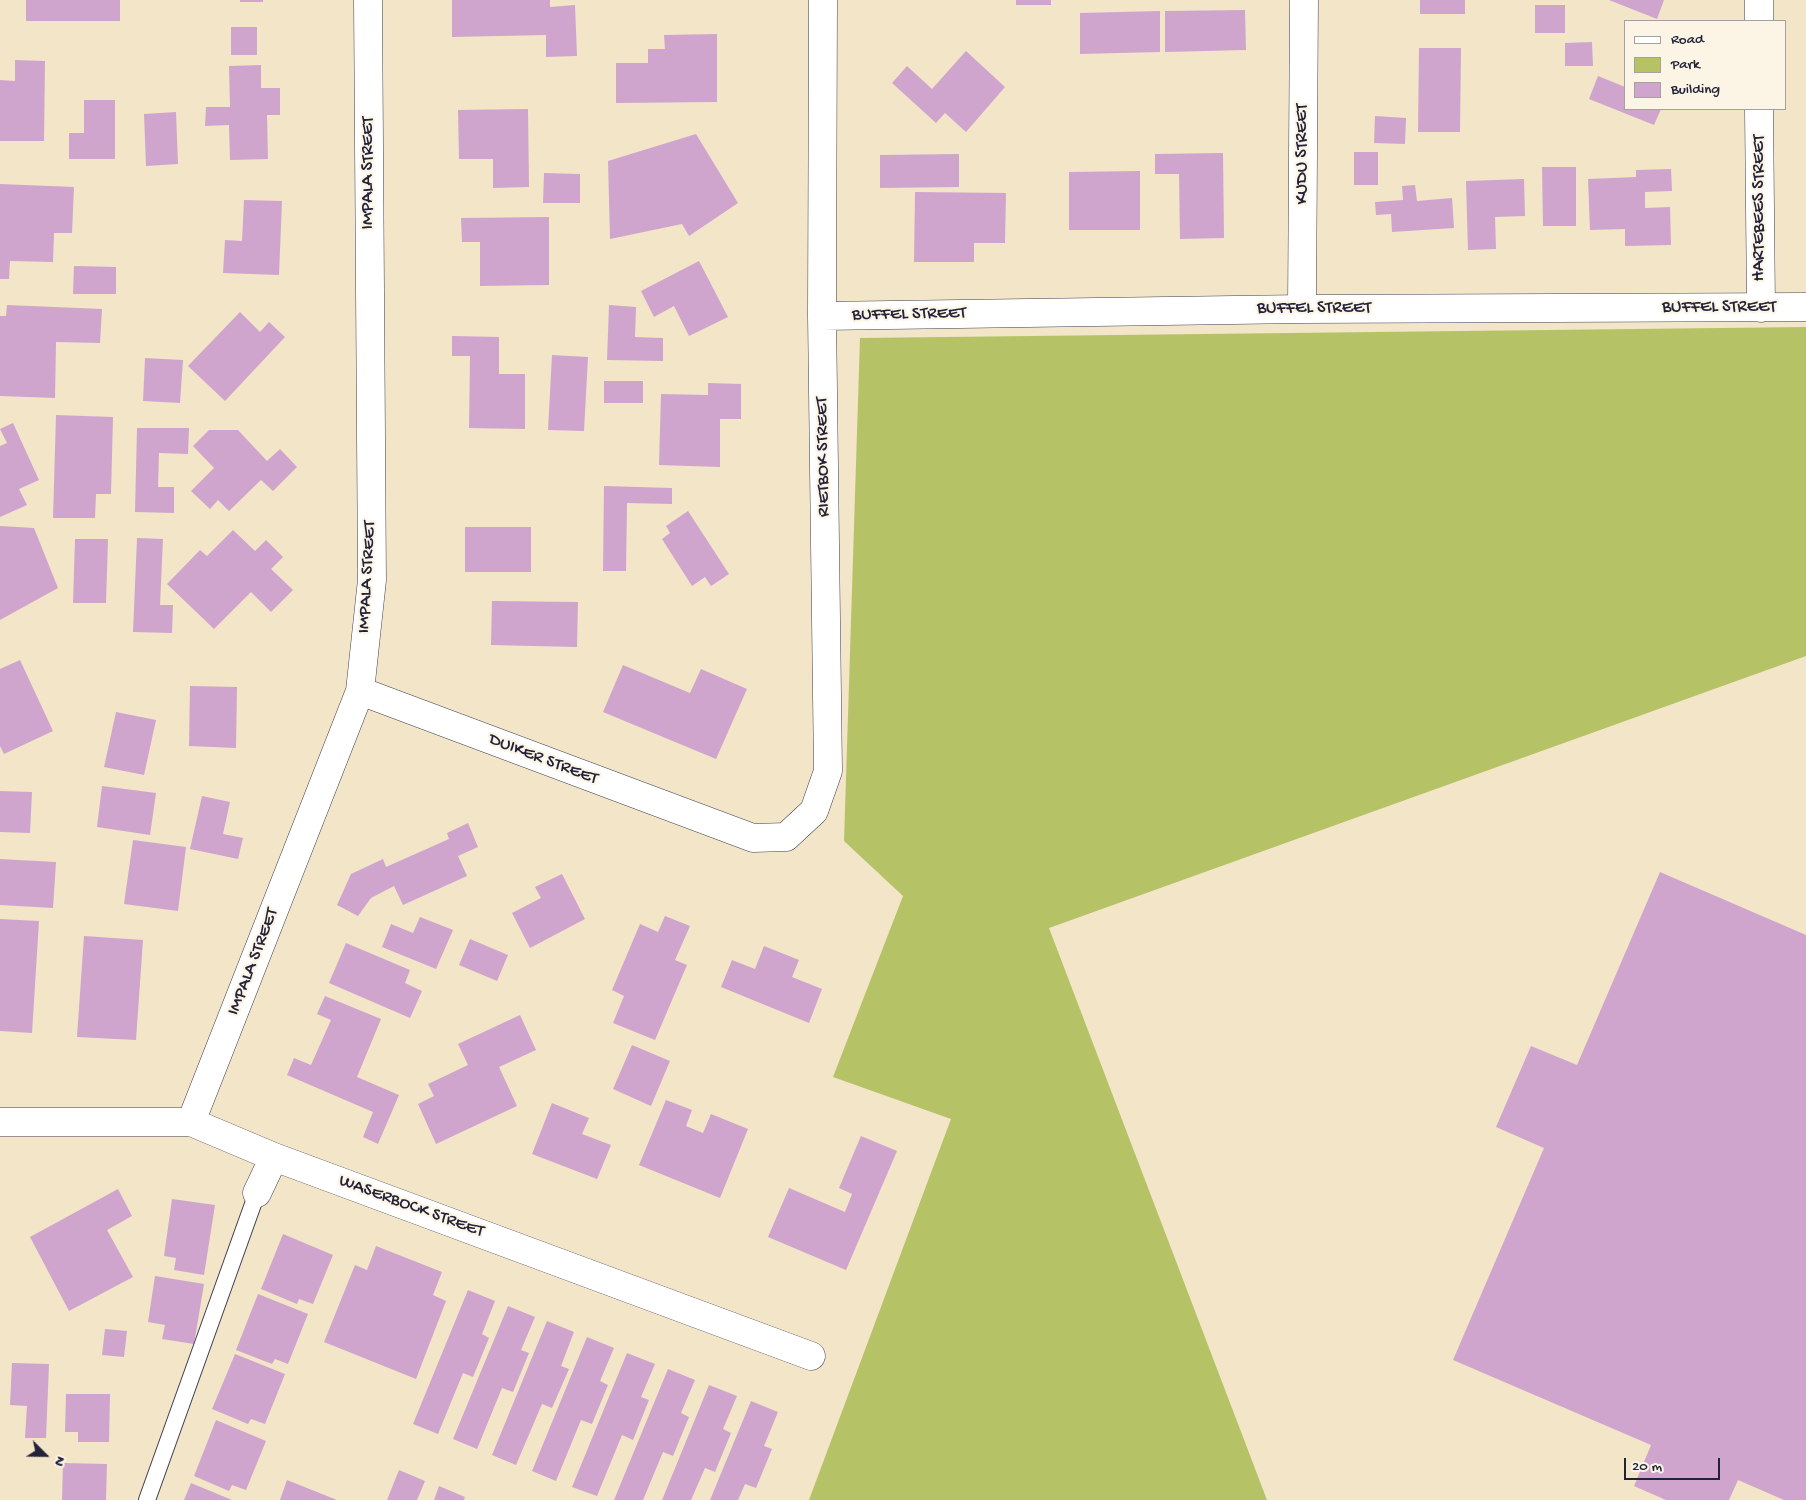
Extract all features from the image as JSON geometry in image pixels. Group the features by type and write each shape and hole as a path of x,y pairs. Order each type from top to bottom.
{"street":[{"name":"IMPALA STREET","path":"191,1122 360,691 372,580 368,0"},
{"name":"RIETBOK STREET","path":"725,830 753,838 786,837 814,811 828,771 822,316 823,0"},
{"name":"KUDU STREET","path":"1302,309 1304,0"},
{"path":"1758,0 1759,20"},
{"name":"HARTEBEES STREET","path":"1759,110 1761,308"},
{"name":"BUFFEL STREET","path":"822,316 1302,309 1806,307"},
{"name":"DUIKER STREET","path":"360,691 725,830"},
{"name":"WASERBOCK STREET","path":"0,1122 191,1122 274,1156 812,1356"},
{"path":"257,1193 274,1156"}],"lane":[{"path":"147,1500 257,1193"}],"green space":[{"path":"1806,327 1806,656 1049,928 1267,1500 809,1500 951,1119 833,1077 903,896 844,841 860,338"}],"building":[{"path":"26,0 120,0 120,21 26,21"},
{"path":"240,0 263,0 263,2 240,2"},
{"path":"452,0 550,0 550,7 575,5 577,56 546,57 546,35 452,37"},
{"path":"1016,0 1051,0 1051,5 1016,5"},
{"path":"1420,0 1465,0 1465,14 1420,14"},
{"path":"1609,0 1664,0 1657,19"},
{"path":"1535,5 1565,5 1565,33 1535,33"},
{"path":"1245,10 1246,50 1165,52 1165,11"},
{"path":"1160,11 1160,52 1080,54 1080,13"},
{"path":"231,27 257,27 257,55 231,55"},
{"path":"717,34 717,102 616,103 616,63 648,63 648,49 665,49 664,35"},
{"path":"1592,42 1593,66 1565,66 1565,43"},
{"path":"1419,48 1461,48 1460,132 1418,132"},
{"path":"966,51 1005,87 966,132 945,113 936,123 892,83 907,66 932,89"},
{"path":"15,60 45,61 44,141 0,141 0,80 15,81"},
{"path":"261,65 261,88 280,88 280,115 267,115 268,159 230,160 229,125 205,126 206,107 230,107 229,66"},
{"path":"1598,76 1624,87 1624,110 1661,110 1654,125 1589,99"},
{"path":"84,100 115,100 115,159 69,159 69,133 84,133"},
{"path":"528,109 529,187 493,188 493,159 459,159 458,110"},
{"path":"176,112 178,164 146,166 144,114"},
{"path":"1375,116 1406,118 1405,144 1374,143"},
{"path":"696,134 738,203 689,236 682,224 610,239 608,161"},
{"path":"1354,152 1378,152 1378,185 1354,185"},
{"path":"1223,153 1224,238 1180,239 1179,174 1155,174 1155,154"},
{"path":"959,154 959,187 880,188 880,155"},
{"path":"1542,167 1576,167 1576,226 1543,226"},
{"path":"1671,169 1672,191 1645,192 1645,208 1670,207 1671,245 1625,246 1625,229 1590,230 1588,179 1636,177 1636,170"},
{"path":"1140,171 1140,230 1069,230 1069,172"},
{"path":"544,173 580,174 580,203 543,203"},
{"path":"1524,179 1525,216 1495,217 1496,249 1468,250 1466,181"},
{"path":"0,184 74,187 72,233 54,233 53,262 10,261 9,279 0,279"},
{"path":"1415,185 1417,201 1452,198 1454,228 1392,232 1391,214 1376,215 1375,202 1403,200 1402,186"},
{"path":"915,192 1006,193 1005,243 974,243 974,262 914,262"},
{"path":"244,200 282,201 279,275 223,273 225,240 242,241"},
{"path":"549,217 549,285 480,286 480,242 462,242 461,218"},
{"path":"699,261 728,317 689,336 674,306 654,317 641,291"},
{"path":"74,266 116,267 116,294 73,294"},
{"path":"7,305 102,309 100,343 56,342 55,398 0,396 0,316 6,316"},
{"path":"609,305 636,307 635,337 663,338 663,361 607,360"},
{"path":"240,312 260,332 269,322 285,337 225,401 188,366"},
{"path":"452,336 499,337 499,374 525,374 525,429 469,428 470,356 452,356"},
{"path":"552,355 588,357 584,431 548,430"},
{"path":"145,358 183,360 180,403 143,401"},
{"path":"604,381 643,381 643,403 604,403"},
{"path":"708,383 741,384 741,419 720,419 720,467 659,465 661,394 708,395"},
{"path":"56,415 113,417 111,494 96,494 95,518 53,518"},
{"path":"13,423 39,480 19,489 27,505 0,517 0,446 7,443 0,429"},
{"path":"137,428 189,428 188,454 159,453 158,487 174,487 174,513 135,512"},
{"path":"209,430 238,430 267,461 280,449 297,467 273,491 261,480 229,511 218,500 210,509 191,491 214,468 193,446"},
{"path":"604,486 672,488 672,504 627,503 626,571 603,571"},
{"path":"688,511 729,574 711,586 705,577 692,586 662,539 670,533 666,526"},
{"path":"0,526 34,528 58,588 0,620"},
{"path":"465,527 531,527 531,572 465,572"},
{"path":"233,530 255,551 266,540 283,557 271,569 293,590 271,612 251,592 214,629 167,584 200,550 207,556"},
{"path":"137,538 163,539 160,605 173,605 172,633 133,632"},
{"path":"75,539 108,539 106,603 73,603"},
{"path":"492,601 578,602 577,647 491,645"},
{"path":"20,660 53,731 4,754 0,746 0,669"},
{"path":"623,665 690,693 701,669 747,689 716,759 603,712"},
{"path":"190,686 237,687 236,748 189,746"},
{"path":"116,712 156,720 144,775 104,767"},
{"path":"102,786 156,793 150,835 97,827"},
{"path":"0,791 32,792 30,833 0,832"},
{"path":"202,796 230,802 223,834 243,838 238,859 190,849"},
{"path":"468,823 478,847 458,856 467,876 403,905 394,886 371,898 358,916 337,905 351,874 383,859 386,867 449,839 447,833"},
{"path":"133,840 186,847 178,911 124,904"},
{"path":"0,859 56,862 53,908 0,905"},
{"path":"1660,872 1806,935 1806,1500 1784,1500 1738,1480 1729,1500 1666,1500 1634,1486 1651,1445 1453,1360 1544,1148 1496,1127 1531,1046 1577,1065"},
{"path":"562,874 585,919 530,948 512,913 541,898 535,887"},
{"path":"665,916 690,926 675,960 687,965 655,1040 613,1023 624,996 612,990 640,924 658,932"},
{"path":"420,917 453,930 436,969 382,947 391,924 413,933"},
{"path":"0,919 39,921 32,1033 0,1031"},
{"path":"84,936 143,940 136,1040 77,1037"},
{"path":"470,939 508,955 497,981 459,965"},
{"path":"346,943 410,970 405,983 422,991 410,1018 329,983"},
{"path":"764,946 799,960 792,977 822,989 809,1023 721,987 732,960 755,969"},
{"path":"325,996 381,1019 357,1077 399,1095 378,1144 363,1137 373,1112 287,1075 294,1058 311,1065 331,1020 317,1014"},
{"path":"520,1015 536,1050 499,1067 517,1106 436,1144 418,1104 434,1096 428,1084 468,1065 458,1044"},
{"path":"632,1045 670,1061 651,1106 613,1089"},
{"path":"666,1100 692,1110 686,1126 703,1133 711,1114 748,1129 720,1198 639,1165"},
{"path":"552,1103 589,1118 582,1134 611,1145 597,1179 532,1154"},
{"path":"861,1136 897,1151 846,1270 768,1237 789,1188 845,1212 852,1194 839,1188"},
{"path":"118,1189 132,1216 107,1230 133,1277 69,1311 30,1237"},
{"path":"172,1199 215,1205 204,1275 174,1270 176,1258 164,1256"},
{"path":"283,1234 333,1255 313,1304 299,1299 297,1304 261,1289"},
{"path":"376,1246 442,1272 433,1295 446,1301 416,1379 324,1342 355,1265 367,1270"},
{"path":"155,1276 204,1284 194,1344 162,1339 165,1325 148,1322"},
{"path":"468,1290 495,1301 482,1334 489,1338 473,1377 463,1373 438,1434 413,1424"},
{"path":"258,1294 308,1314 288,1364 275,1359 272,1364 236,1350"},
{"path":"508,1306 535,1317 521,1350 529,1353 513,1392 502,1388 477,1449 453,1439"},
{"path":"547,1321 574,1332 561,1366 569,1369 552,1408 542,1404 516,1465 492,1455"},
{"path":"105,1329 127,1331 124,1357 102,1355"},
{"path":"587,1337 614,1348 600,1381 608,1385 592,1424 581,1420 556,1481 532,1471"},
{"path":"627,1353 655,1364 641,1397 649,1400 633,1440 622,1435 597,1496 572,1487"},
{"path":"235,1354 285,1374 265,1424 251,1419 248,1424 212,1409"},
{"path":"12,1363 49,1364 46,1438 25,1438 27,1406 10,1405"},
{"path":"668,1369 695,1380 681,1413 689,1417 673,1456 663,1452 643,1500 614,1500"},
{"path":"709,1385 737,1396 723,1429 731,1433 715,1472 705,1468 691,1500 662,1500"},
{"path":"66,1394 110,1394 109,1442 78,1442 78,1432 65,1432"},
{"path":"751,1401 778,1412 764,1446 772,1449 756,1488 745,1484 738,1500 710,1500"},
{"path":"216,1420 266,1441 246,1490 232,1485 229,1491 194,1476"},
{"path":"63,1463 107,1464 106,1500 62,1500"},
{"path":"399,1470 425,1481 417,1500 387,1500"},
{"path":"287,1480 337,1500 280,1500"},
{"path":"191,1483 232,1500 184,1500"},
{"path":"439,1486 465,1497 464,1500 434,1500"}]}
